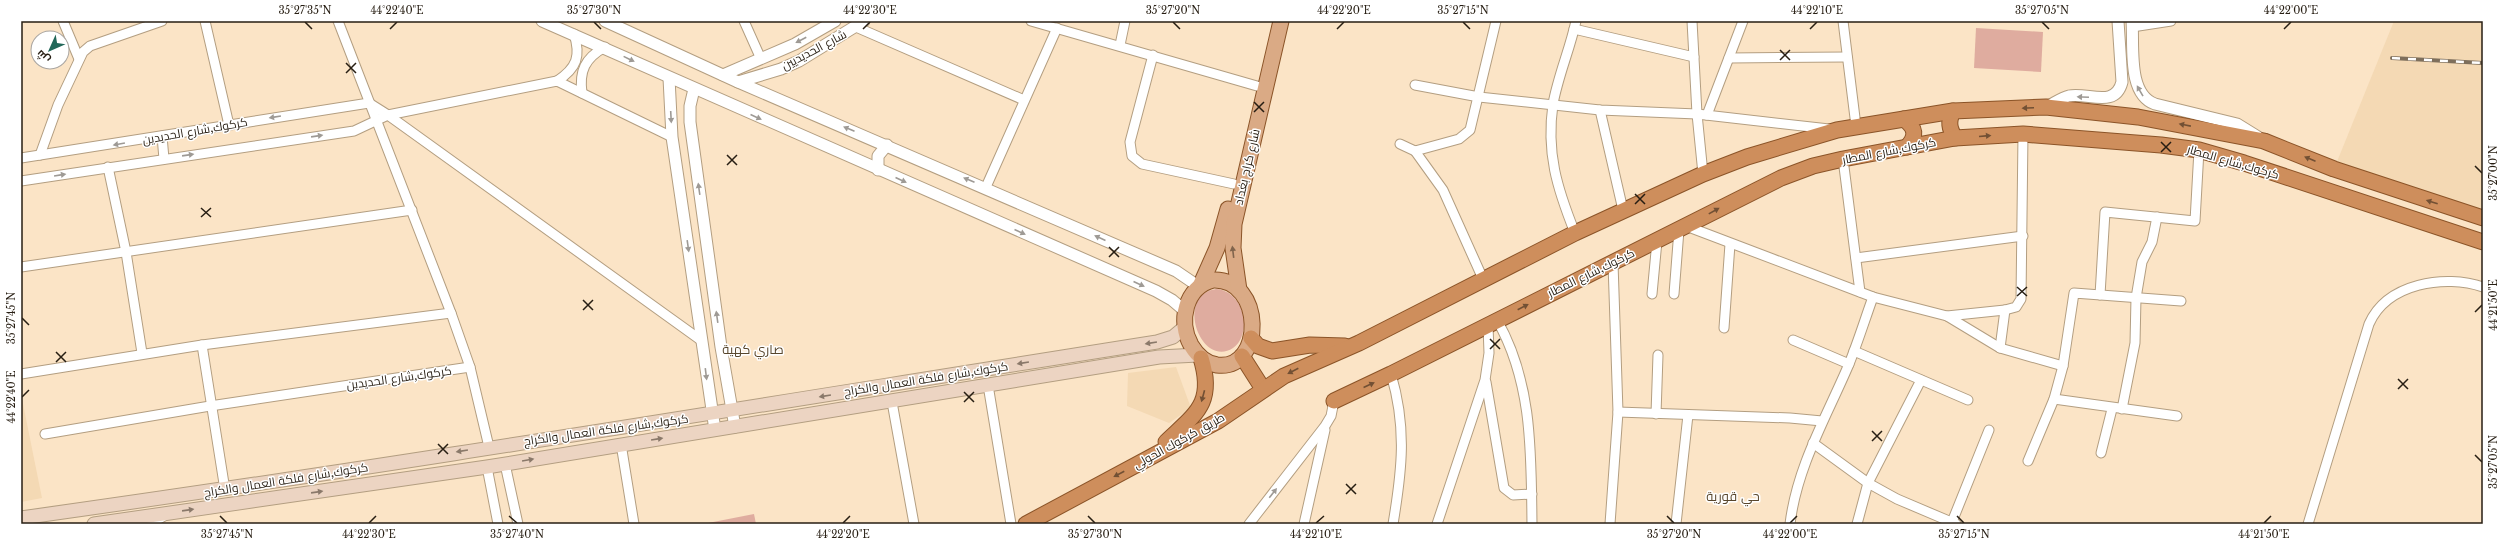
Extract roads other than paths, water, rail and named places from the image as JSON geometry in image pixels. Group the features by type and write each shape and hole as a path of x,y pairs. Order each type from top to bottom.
{"highway":[{"name":"كركوك,شارع المطار","path":"1329,355 1352,346 1623,210 1703,174 1754,154 1837,130 1953,111 2046,107 2159,120 2264,140 2334,169 2483,218"},
{"path":"1953,111 1949,121 1950,130 1955,138"},
{"path":"1904,118 1913,125 1915,132 1913,140 1906,147"},
{"name":"كركوك,شارع المطار","path":"1334,401 1683,228 1730,202 1780,178 1813,166 1843,159 1955,138 2024,134 2161,145 2199,150 2244,163 2483,242"},
{"path":"2444,230 2450,208"},
{"path":"1251,338 1262,348 1272,351 1317,345 1352,346"},
{"name":"طريق كركوك الحولي","path":"1026,524 1218,421 1263,389 1295,370 1329,355"},
{"path":"1154,456 1192,420 1198,411 1202,401 1206,379 1200,356"},
{"path":"1242,356 1263,389"}],"main road":[{"name":"شارع كراج بغداد","path":"1199,285 1219,243 1271,21"},
{"name":"شارع كراج بغداد","path":"1239,290 1233,248 1234,224 1281,21"},
{"path":"1213,280 1223,280 1239,290 1251,313 1251,338 1242,356 1225,365 1215,365 1200,356 1190,342 1185,327 1186,311 1190,297 1199,285 1213,280"},
{"name":"كركوك,شارع فلكة العمال والكراج","path":"21,518 225,490 489,447 731,411 1162,341 1173,337 1185,327"},
{"name":"كركوك,شارع فلكة العمال والكراج","path":"94,524 487,467 621,444 892,402 1159,357 1200,356"}],"street":[{"path":"63,21 79,59"},
{"path":"40,155 58,105 79,59 90,46 162,21"},
{"path":"205,21 229,124"},
{"path":"338,21 368,103 412,210 470,367 489,447"},
{"path":"542,21 605,47 694,90 1160,293 1186,311"},
{"path":"604,21 738,82 986,187 1176,271 1199,285"},
{"path":"744,21 761,59"},
{"name":"شارع الحديديين","path":"723,74 795,44 835,21"},
{"path":"1031,21 1120,45 1257,86"},
{"path":"1120,45 1124,21"},
{"path":"1415,151 1458,139 1466,135 1472,127 1496,21"},
{"path":"1692,21 1697,114 1703,174"},
{"path":"1707,115 1743,21"},
{"path":"1842,21 1856,126"},
{"path":"2046,107 2069,96 2108,98 2115,95 2120,90 2122,82 2118,21"},
{"path":"2172,21 2132,24 2136,86 2147,100 2238,124 2264,140"},
{"path":"860,24 1024,100"},
{"name":"شارع الحديديين","path":"738,82 787,66 821,49 860,24"},
{"path":"1575,233 1561,197 1553,168 1550,141 1553,103 1575,25 1694,57"},
{"path":"986,187 1057,28"},
{"path":"574,34 578,57 571,70 557,81 672,137"},
{"path":"2120,46 2133,45"},
{"path":"582,93 581,77 586,63 591,56 605,47"},
{"path":"1152,55 1130,142 1132,156 1142,164 1234,184"},
{"path":"1729,58 1847,57"},
{"path":"669,78 672,137 715,430"},
{"name":"كركوك,شارع الحديدين","path":"21,181 354,131 388,115 557,81"},
{"path":"1416,85 1479,97 1553,103 1600,110 1697,114 1837,130"},
{"path":"694,90 690,106 690,122 731,411 736,427"},
{"path":"368,103 388,115 702,342"},
{"name":"كركوك,شارع الحديدين","path":"21,158 368,103"},
{"path":"1600,110 1623,210"},
{"path":"1947,316 2005,310 2016,307 2021,299 2024,134"},
{"path":"162,136 164,159"},
{"path":"1400,144 1415,151 1443,190 1483,279"},
{"path":"878,170 878,156 887,145"},
{"path":"2100,295 2105,212 2195,221 2199,150"},
{"path":"1843,159 1860,292"},
{"path":"108,167 126,252 142,353"},
{"path":"21,267 412,210"},
{"path":"2122,409 2135,343 2136,298 2142,262 2152,242 2158,217"},
{"path":"1674,294 1683,228 1873,297 1947,316 2000,348 2064,366"},
{"path":"1856,258 2023,236"},
{"path":"1652,294 1657,241"},
{"path":"1724,328 1730,244"},
{"path":"1610,524 1618,412 1613,263"},
{"path":"2308,524 2375,312 2394,296 2424,284 2453,282 2483,288"},
{"path":"2028,461 2054,399 2064,366 2074,293 2181,301"},
{"path":"1790,524 1798,487 1813,443 1849,364 1873,297"},
{"path":"2000,348 2005,310"},
{"path":"21,374 142,353 450,313"},
{"path":"1437,524 1485,380 1492,323"},
{"path":"1492,323 1516,357 1524,384 1528,411 1532,524"},
{"path":"1793,340 1849,364"},
{"path":"202,345 210,406 225,490"},
{"path":"1854,351 1968,400"},
{"path":"1656,414 1658,355"},
{"name":"كركوك,شارع الحديدين","path":"45,434 210,406 470,367"},
{"path":"1391,374 1400,407 1403,440 1401,473 1393,524"},
{"path":"1485,380 1504,488 1513,495 1532,494"},
{"path":"1857,524 1868,483 1921,380"},
{"path":"988,385 1011,524"},
{"path":"2054,399 2112,409 2177,416"},
{"path":"1249,524 1326,426 1331,416 1334,401"},
{"path":"892,402 914,524"},
{"path":"2101,453 2112,409"},
{"path":"1618,412 1790,418 1822,421"},
{"path":"1676,524 1688,415"},
{"path":"1304,524 1326,426"},
{"path":"1813,443 1868,483 1897,499 1954,523 1989,430"},
{"path":"621,444 634,524"},
{"path":"505,464 518,524"},
{"path":"487,467 498,524"},
{"path":"150,524 170,513"}],"railway":[{"path":"2392,58 2483,63"}],"district":[{"name":"صاري كهية","path":"753,349"},
{"name":"حي قورية","path":"1733,496"}]}
